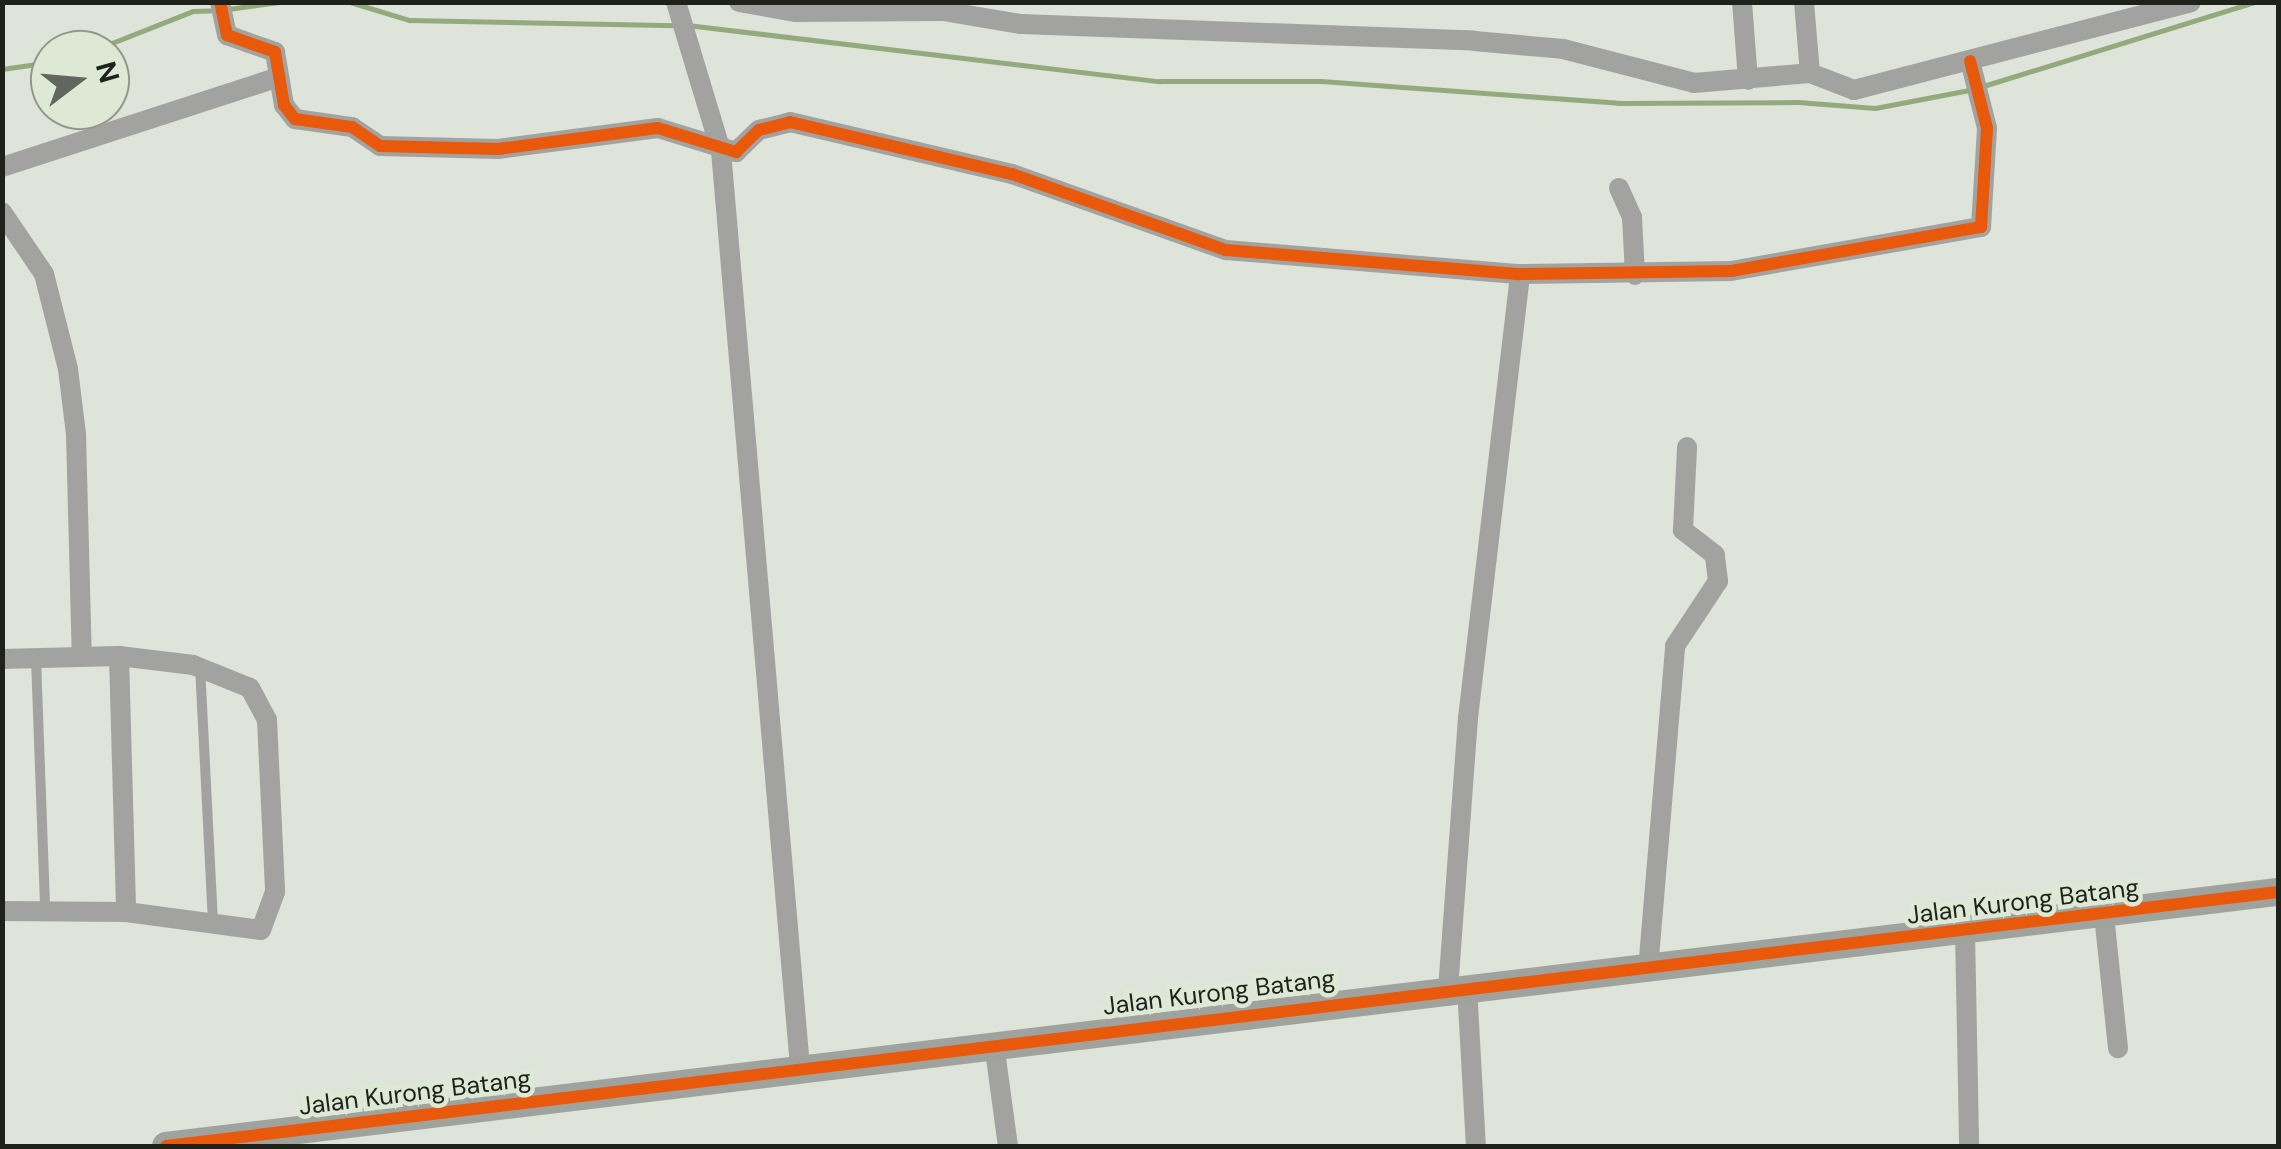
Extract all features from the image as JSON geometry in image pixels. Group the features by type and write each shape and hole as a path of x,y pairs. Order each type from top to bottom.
{"street":[{"path":"220,2 232,39 276,52 284,105 294,119 352,126 380,146 498,149 658,128 686,132 721,151 736,152 759,130 790,122 1012,174 1226,250 1520,274 1556,270 1635,275 1730,271 1982,227 1987,128 1971,68"},
{"path":"740,2 796,12 943,11 1021,24 1474,40 1563,48 1694,83 1810,74 1854,90 1971,68 2191,2"},
{"path":"1742,2 1748,80"},
{"path":"1804,2 1810,74"},
{"path":"677,5 721,151 800,1067"},
{"path":"2,167 279,77"},
{"path":"1619,188 1632,216 1635,275"},
{"path":"2,212 49,286 68,368 76,434 82,657"},
{"path":"1476,1146 1457,989 1468,718 1520,274"},
{"path":"1648,970 1675,646 1718,581 1715,555 1684,530 1687,447"},
{"path":"119,656 126,912"},
{"path":"2,659 119,656 200,666 258,696 269,744 273,910 261,930 126,912 45,907 2,910"},
{"name":"Jalan Kurong Batang","path":"166,1146 994,1042 1648,970 2278,892"},
{"path":"2104,915 2118,1048"},
{"path":"1965,931 1969,1146"},
{"path":"994,1042 1008,1146"}],"lane":[{"path":"36,658 45,907"},
{"path":"200,666 213,924"}],"waterway":[{"path":"228,9 279,2"},
{"path":"350,2 409,20 676,25"},
{"path":"1980,87 2254,2"},
{"path":"130,36 193,11 217,10"},
{"path":"687,25 1160,81 1321,81 1618,103 1798,102 1875,108 1969,90"},
{"path":"2,69 30,65"}],"cycle path":[{"path":"220,2 227,35 275,52 284,105 295,119 352,127 380,146 498,149 658,128 736,152 759,130 790,122 1012,174 1226,250 1520,274 1731,271 1981,227 1987,128 1970,61"},
{"path":"166,1146 2278,892"}]}
